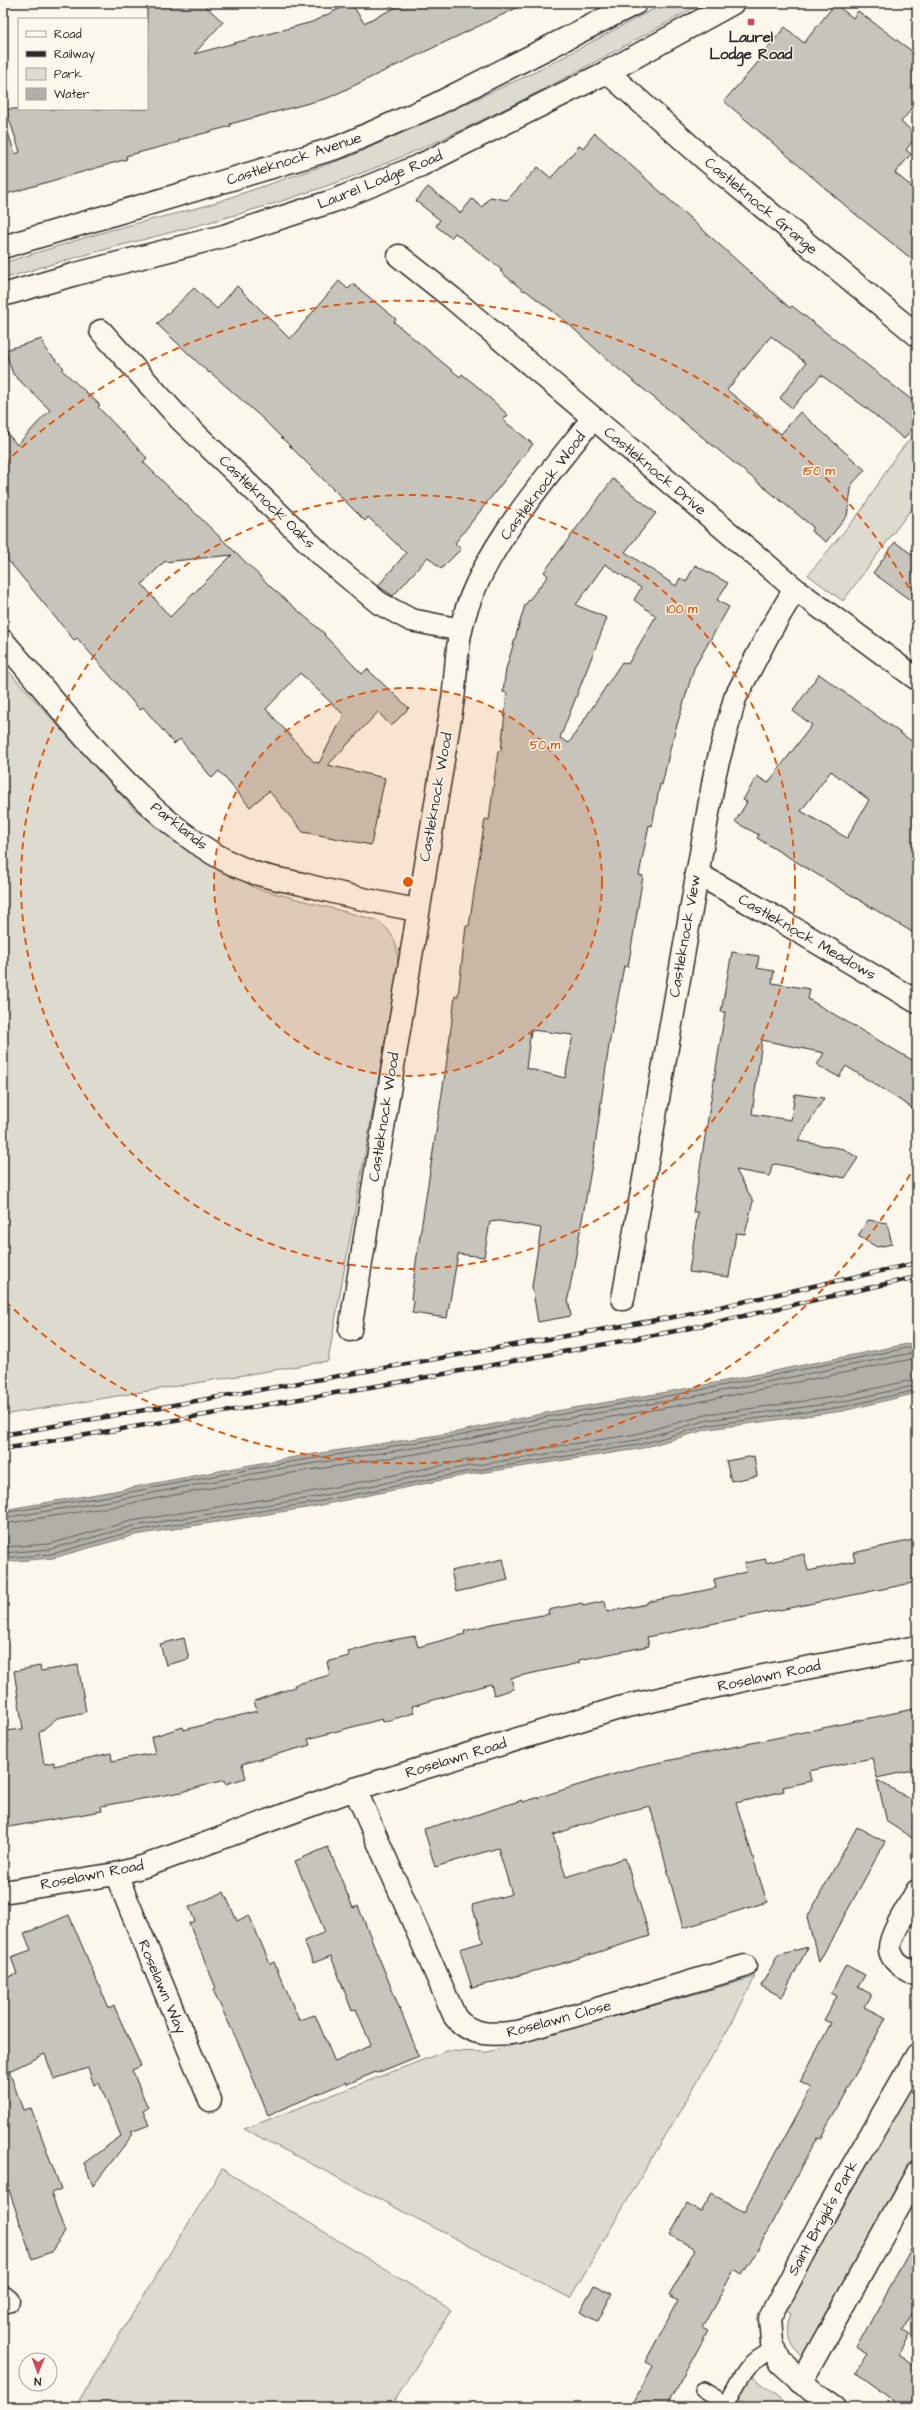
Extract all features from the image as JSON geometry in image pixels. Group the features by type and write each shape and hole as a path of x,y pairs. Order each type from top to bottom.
{"street":[{"name":"Castleknock Avenue","path":"3,248 339,147 435,105 636,3"},
{"name":"Laurel Lodge Road","path":"3,295 76,274 224,236 334,201 421,165 607,72 733,3"},
{"name":"Castleknock Grange","path":"607,72 706,160 917,335"},
{"name":"Castleknock Drive","path":"399,256 795,589 917,679"},
{"name":"Castleknock Oaks","path":"101,331 194,433 326,559 379,603 411,620 461,630"},
{"name":"Castleknock Wood","path":"350,1330 417,910 452,704 461,630 469,603 495,550 539,487 593,418"},
{"name":"Castleknock View","path":"624,1299 696,873 715,772 735,698 770,631 795,589"},
{"name":"Parklands","path":"3,641 119,774 159,813 186,835 215,854 251,872 350,897 417,910"},
{"name":"Castleknock Meadows","path":"696,873 784,922 917,1002"},
{"name":"Roselawn Road","path":"3,1892 116,1874 151,1864 355,1789 619,1708 753,1678 917,1647"},
{"name":"Roselawn Close","path":"355,1789 455,2017 470,2031 500,2035 518,2032 745,1966"},
{"name":"Roselawn Way","path":"116,1874 210,2100"},
{"path":"917,1891 891,1940 890,1950 898,1963 917,1975"},
{"name":"Saint Brigid's Park","path":"835,2407 801,2382 780,2362 774,2349 770,2327 774,2307 858,2154 917,2055"},
{"path":"801,2382 917,2173"}],"lane":[{"path":"703,2390 728,2406 748,2368 757,2356 774,2349"}],"green space":[{"path":"665,3 703,3 516,103 468,127 371,170 282,201 242,213 3,279 3,263 107,231 205,206 349,157 535,72"},
{"path":"917,430 917,505 915,504 843,601 808,575 861,511 893,460"},
{"path":"3,665 134,809 201,856 255,888 376,920 392,935 396,947 398,969 328,1361 3,1415"},
{"path":"755,1977 734,2019 570,2298 244,2129 446,2051 488,2052"},
{"path":"917,2074 917,2159 804,2360 792,2344 789,2326 792,2313 786,2309"},
{"path":"222,2169 451,2310 391,2407 75,2407"},
{"path":"749,2374 792,2407 753,2407 737,2399"}],"water":[{"path":"917,1342 917,1393 843,1411 709,1429 639,1449 466,1475 312,1507 135,1535 53,1558 3,1562 3,1510 114,1491 282,1459 457,1432 550,1412 690,1388"}],"building":[{"path":"147,3 202,3 223,22 194,54 312,22 351,3 364,23 405,3 527,3 328,98 230,124 231,126 126,156 127,159 3,195 3,134 8,133 15,154 20,152 6,109 148,110"},
{"path":"835,4 853,18 858,11 917,55 917,102 901,122 917,135 906,150 911,154 895,173 917,191 917,263 854,213 724,101 767,52 765,51 785,27 804,43"},
{"path":"595,133 790,308 792,306 917,404 917,423 904,439 865,407 821,375 792,408 780,398 806,363 771,336 727,390 781,434 800,412 865,470 852,484 847,516 826,542 811,531 813,527 610,362 564,320 525,290 524,291 500,271 502,270 455,233 451,238 436,226 440,220 416,201 428,187 461,213 472,199 482,207 490,197 507,200 538,167 551,178 580,145 583,148"},
{"path":"339,281 348,289 353,284 396,319 394,322 460,377 462,374 478,387 508,415 503,420 533,444 455,543 461,549 441,569 428,557 393,596 378,586 406,553 368,517 365,521 262,418 210,372 209,373 157,324 194,288 217,309 237,286 290,339"},
{"path":"42,339 46,350 64,368 62,370 100,405 98,407 147,458 143,462 272,588 325,634 324,635 362,674 367,669 409,708 391,726 378,712 328,765 385,778 371,845 303,832 269,791 250,807 219,771 212,778 180,739 174,744 143,707 140,710 77,638 74,640 3,554 3,428 17,445 50,410 13,374 5,350","holes":["232,555 170,617 142,584 164,562","300,673 344,715 319,763 314,762 266,709"]},
{"path":"613,479 656,513 625,552 676,586 680,578 686,582 695,565 728,583 717,600 729,607 694,668 671,745 662,785 660,784 652,826 649,825 639,875 643,876 628,967 624,966 609,1045 594,1153 568,1299 571,1316 538,1322 532,1286 541,1228 499,1221 490,1222 484,1257 458,1254 447,1318 412,1313 414,1302 411,1299 416,1262 446,1067 455,996 458,996 466,926 469,926 485,819 489,820 498,751 501,751 507,693 503,692 506,669 525,605 548,576 544,572","holes":["605,564 641,588 634,600 656,616 628,664 622,662 569,743 560,738 607,618 576,605","531,1030 573,1035 565,1078 526,1068"]},
{"path":"895,542 917,558 917,605 873,573"},
{"path":"819,674 917,745 917,935 757,838 759,835 735,822 747,802 743,800 757,776 768,783 812,725 793,711","holes":["831,771 869,800 847,838 801,811"]},
{"path":"732,952 759,956 757,968 774,971 772,983 810,989 808,999 917,1063 917,1111 846,1066 839,1077 817,1065 824,1053 762,1040 752,1114 791,1120 795,1094 824,1098 798,1141 844,1149 858,1158 845,1178 776,1164 772,1165 770,1176 736,1170 753,1201 745,1234 736,1233 729,1277 689,1272 698,1212 693,1212 725,1012 721,1012"},
{"path":"868,1220 887,1223 892,1244 877,1247 858,1236"},
{"path":"754,1456 757,1476 731,1481 726,1461"},
{"path":"917,1539 917,1582 647,1637 649,1646 579,1660 579,1663 511,1678 514,1689 494,1695 491,1684 412,1706 414,1713 383,1722 382,1719 308,1739 310,1745 242,1764 246,1778 225,1784 224,1780 182,1792 101,1806 102,1811 3,1828 3,1731 23,1729 14,1671 40,1666 41,1671 78,1665 86,1712 57,1718 39,1733 44,1764 54,1762 54,1766 111,1753 112,1761 155,1753 151,1737 183,1727 184,1730 257,1711 254,1701 295,1687 294,1685 330,1675 327,1662 349,1656 348,1652 387,1641 415,1636 418,1647 465,1634 464,1631 496,1623 549,1614 548,1610 582,1603 583,1606 605,1601 607,1612 716,1588 714,1579 746,1572 744,1563 766,1559 766,1563 804,1554 808,1571 855,1561 853,1553"},
{"path":"503,1559 508,1580 456,1592 451,1571"},
{"path":"184,1638 189,1659 166,1665 160,1644"},
{"path":"913,1709 917,1728 917,1769 877,1778 872,1758 809,1771 811,1781 783,1787 784,1791 736,1803 767,1902 683,1928 650,1806 611,1815 553,1835 566,1877 625,1858 650,1936 560,1964 472,1988 460,1949 483,1942 472,1905 512,1894 498,1848 435,1867 424,1829 454,1820 454,1822 522,1800 523,1802 638,1767"},
{"path":"877,1780 917,1803 917,1841 887,1822"},
{"path":"857,1827 885,1842 819,1962 807,1918"},
{"path":"328,1847 353,1908 358,1906 419,2056 347,2084 346,2082 268,2115 241,2049 213,1990 216,1988 189,1923 195,1921 189,1907 224,1892 237,1921 249,1915 270,1964 274,1962 299,2020 315,2015 335,2062 371,2045 356,2009 352,2011 331,1956 313,1963 304,1941 325,1932 295,1861"},
{"path":"69,1915 109,2009 114,2006 141,2066 132,2070 148,2108 143,2111 149,2125 131,2132 133,2134 93,2186 84,2163 121,2136 99,2083 94,2085 88,2068 54,2079 45,2054 9,2071 23,2110 31,2108 61,2189 51,2193 65,2232 51,2252 32,2259 3,2172 3,1979 17,1974 11,1957 31,1950 24,1934"},
{"path":"808,1947 782,1997 761,1986 778,1955"},
{"path":"846,1965 865,1975 858,1987 871,1994 864,2007 886,2018 820,2139 817,2138 754,2256 742,2275 734,2270 702,2328 708,2331 666,2407 631,2407 653,2366 645,2362 678,2301 669,2296 695,2249 670,2235 687,2204 701,2212 712,2194 744,2212 811,2088 800,2082 831,2023 824,2020 837,1996 831,1993"},
{"path":"917,2238 917,2305 903,2330 910,2334 898,2355 917,2368 917,2407 902,2407 856,2373 868,2355 856,2348"},
{"path":"594,2285 612,2294 598,2321 580,2312"}],"railway":[{"path":"3,1435 679,1316 917,1263"},
{"path":"3,1449 406,1381 681,1330 917,1277"}],"place":[{"name":"Laurel Lodge Road","path":"751,22"}]}
